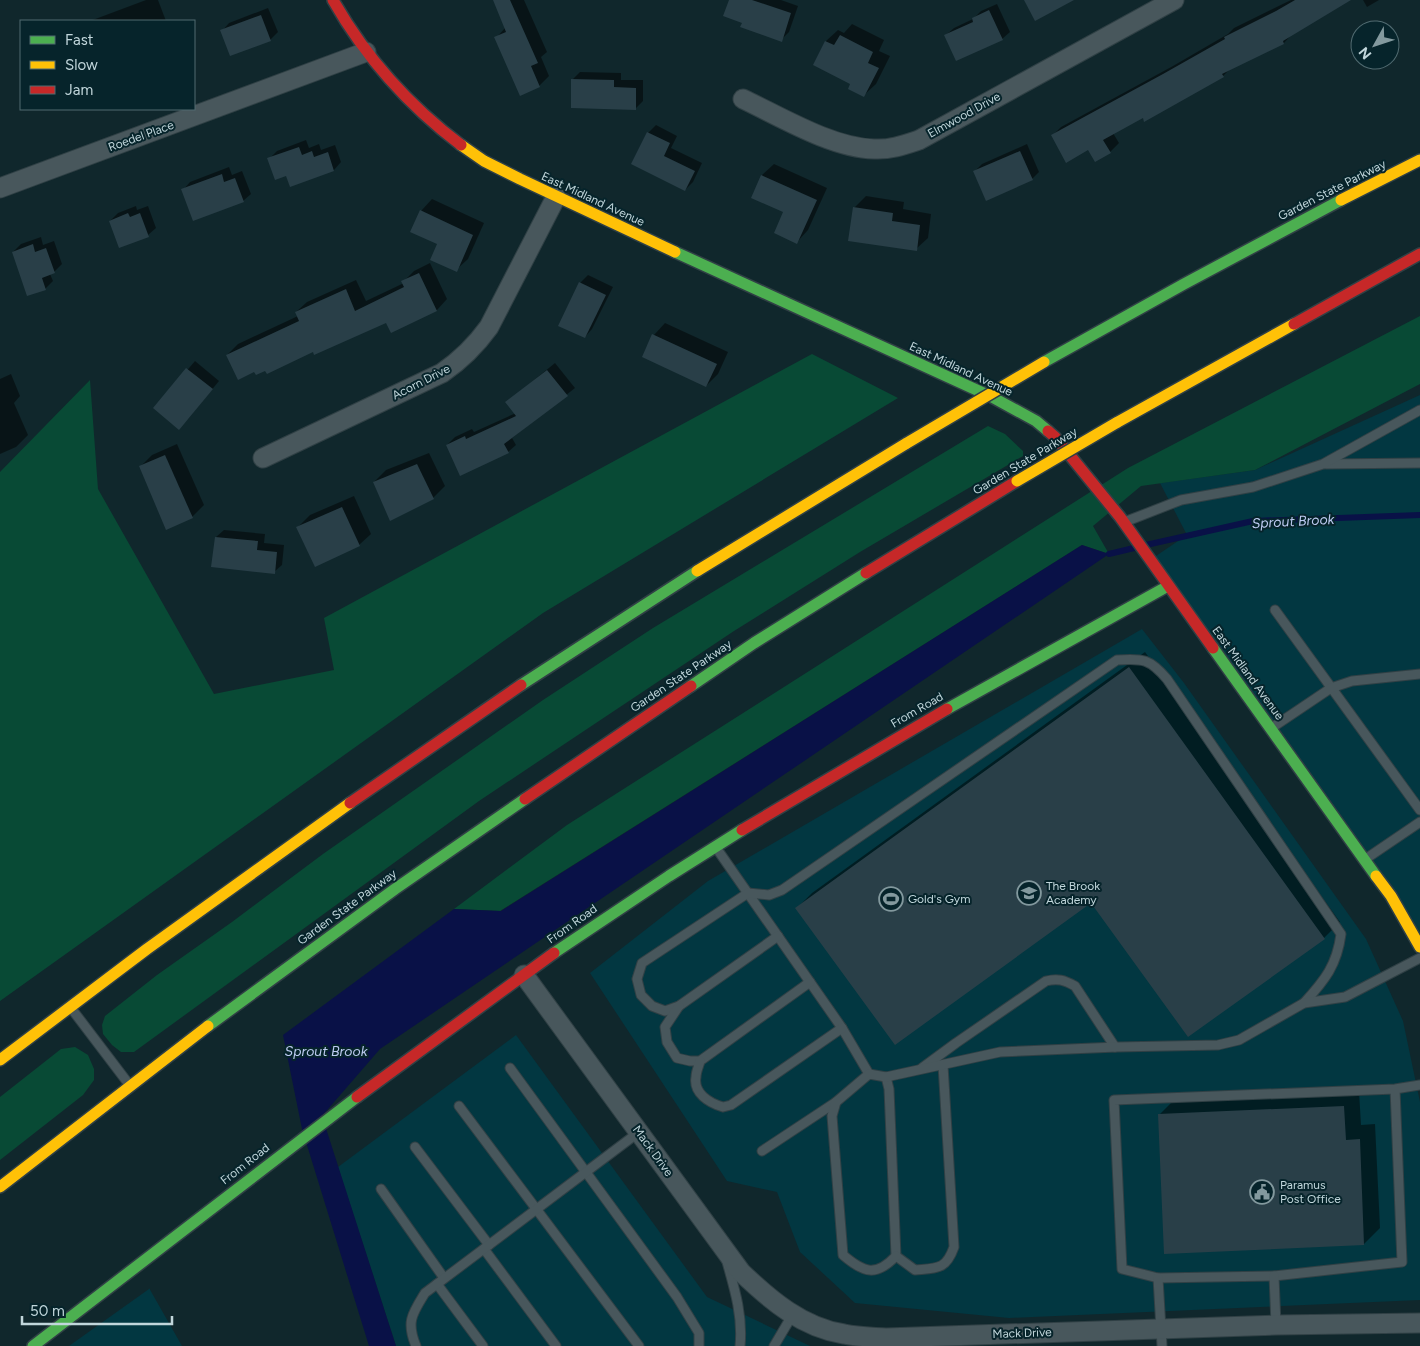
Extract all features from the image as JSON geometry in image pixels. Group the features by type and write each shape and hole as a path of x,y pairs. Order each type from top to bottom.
{"main road":[{"name":"East Midland Avenue","path":"333,0 366,52 401,94 428,119 462,146 500,170 992,397 1036,421 1055,437 1122,519 1391,896 1420,947"},
{"name":"Garden State Parkway","path":"0,1060 69,1006 303,836 516,688 700,568 792,510 1167,292 1420,160"},
{"name":"Garden State Parkway","path":"0,1187 130,1085 395,889 754,643 938,528 1116,423 1420,254"},
{"name":"From Road","path":"33,1346 282,1152 602,920 821,782 931,718 1168,586"}],"street":[{"name":"Elmwood Drive","path":"743,99 836,142 853,147 876,149 897,147 919,140 1174,0"},
{"name":"Roedel Place","path":"0,188 366,52"},
{"name":"Acorn Drive","path":"263,458 442,373 456,364 476,344 489,326 556,197"},
{"name":"Mack Drive","path":"524,975 741,1272 768,1298 804,1321 843,1334 886,1338 1162,1337 1276,1325 1420,1323"}],"lane":[{"path":"1122,519 1150,512 1182,500 1253,487 1323,464 1420,410"},
{"path":"1323,464 1420,463"},
{"path":"1274,610 1420,810"},
{"path":"716,847 748,893 778,936 842,1028 869,1074 886,1077 1000,1052 1218,1045 1239,1040 1304,1003 1331,971 1339,952 1341,934 1167,680 1155,665 1137,658 1117,660 782,890 769,895 748,893 642,963 637,979 641,995 652,1006 665,1011 678,1006 778,936"},
{"path":"1270,728 1331,688 1352,681 1420,674"},
{"path":"1365,860 1420,822"},
{"path":"1304,1003 1345,997 1420,958"},
{"path":"920,1069 1046,981 1055,979 1066,981 1075,986 1116,1047"},
{"path":"678,1006 665,1027 667,1042 677,1058 700,1061 810,982"},
{"path":"69,1006 130,1085"},
{"path":"700,1061 696,1077 696,1087 706,1100 723,1108 731,1105 842,1028"},
{"path":"896,1256 915,1270 938,1268 950,1259 954,1247 943,1065"},
{"path":"510,1068 677,1297 699,1333 699,1346"},
{"path":"762,1151 836,1102 869,1074"},
{"path":"836,1102 832,1116 844,1254 856,1266 872,1271 886,1267 896,1256 889,1089 886,1077"},
{"path":"1395,1088 1402,1262 1274,1276 1158,1278 1122,1269 1114,1100 1395,1088 1420,1085"},
{"path":"459,1106 639,1346"},
{"path":"416,1346 412,1337 411,1315 424,1293 639,1132"},
{"path":"415,1147 556,1346"},
{"path":"381,1188 483,1346"},
{"path":"722,1245 738,1301 740,1346"},
{"path":"1274,1276 1276,1325"},
{"path":"1158,1278 1162,1337"},
{"path":"774,1346 793,1314"},
{"path":"851,1346 874,1337"}],"shaded area":[{"path":"1420,395 1420,947 1150,560 1187,535 1160,483 1255,470"},
{"path":"1142,629 1184,683 1366,939 1403,1021 1420,1102 1420,1300 1009,1318 855,1303 800,1252 777,1192 727,1181 590,973 708,881"},
{"path":"516,1035 707,1297 810,1346 396,1346 338,1167"},
{"path":"149,1289 182,1346 69,1346"}],"green space":[{"path":"1420,316 1420,384 1255,470 1141,486 1093,526 1109,554 1082,545 500,911 454,909 567,825 1128,468"},
{"path":"812,354 898,398 543,613 0,1001 0,472 90,380 98,489 214,694 334,670 324,618"},
{"path":"988,426 1005,434 1023,451 1023,456 860,552 734,631 479,801 134,1052 121,1052 103,1034 102,1025 105,1016 157,975 323,854 543,700 653,628"},
{"path":"75,1047 88,1055 94,1069 94,1080 83,1095 0,1160 0,1097 61,1049"}],"water":[{"name":"Sprout Brook","path":"1082,545 1109,554 380,1049 322,1116 396,1346 369,1346 302,1129 283,1035 454,909 501,911"}],"building":[{"path":"493,0 510,0 538,63 531,66 540,87 520,96 494,37 506,32"},
{"path":"729,0 752,0 791,13 782,42 740,27 742,23 723,16"},
{"path":"1024,0 1074,0 1035,21"},
{"path":"1295,0 1351,0 1283,41 1284,44 1222,74 1224,77 1144,122 1143,118 1103,140 1111,153 1095,162 1088,150 1066,163 1051,135 1225,39 1224,37"},
{"path":"989,10 1003,40 956,61 944,35 973,22 972,18"},
{"path":"261,15 271,41 230,56 220,30"},
{"path":"840,35 873,52 868,63 879,68 864,97 848,89 850,84 813,65 825,41 834,45"},
{"path":"571,79 614,80 614,87 636,88 636,110 571,108"},
{"path":"647,132 670,143 664,156 695,171 685,191 631,164"},
{"path":"299,147 302,155 312,151 314,157 328,152 334,171 290,187 286,176 275,180 267,158"},
{"path":"1020,151 1033,180 986,201 973,171"},
{"path":"222,174 224,182 235,178 244,202 193,221 181,189"},
{"path":"761,175 817,200 797,244 774,233 783,212 751,198"},
{"path":"853,207 893,213 892,221 920,225 917,251 848,241"},
{"path":"420,210 473,235 457,272 430,260 437,244 410,232"},
{"path":"128,213 130,217 140,213 149,237 119,248 109,221"},
{"path":"33,244 35,252 46,248 55,273 42,278 46,290 27,296 12,252"},
{"path":"419,273 437,311 391,333 386,323 314,355 313,352 267,374 265,371 256,375 254,372 238,380 226,355 299,321 295,312 346,289 355,311 404,287 401,281"},
{"path":"579,282 606,295 585,338 558,326"},
{"path":"652,334 717,364 706,387 642,357"},
{"path":"186,368 213,389 179,430 153,408"},
{"path":"547,370 568,396 504,444 509,453 460,476 446,445 465,436 466,439 516,416 505,402"},
{"path":"165,455 193,518 166,530 139,466"},
{"path":"417,464 434,499 390,521 373,482"},
{"path":"342,507 360,546 315,567 296,527"},
{"path":"215,537 258,541 257,550 277,552 275,574 211,567"},
{"path":"1129,667 1325,939 1188,1037 1091,903 895,1045 795,908"},
{"name":"Paramus Post Office","path":"1344,1106 1346,1140 1360,1139 1364,1245 1164,1254 1158,1114"}],"waterway":[{"name":"Sprout Brook","path":"1146,545 1253,521 1420,515"},
{"name":"Sprout Brook","path":"1109,554 1134,548"}],"traffic: fast":[{"path":"1044,362 1341,200"},
{"path":"675,252 992,397 1036,421 1048,431"},
{"path":"521,685 697,571"},
{"path":"691,686 754,643 866,573"},
{"path":"947,709 1168,586"},
{"path":"1213,648 1376,876"},
{"path":"208,1026 395,889 525,799"},
{"path":"554,953 742,830"},
{"path":"33,1346 357,1097"}],"traffic: slow":[{"path":"461,145 484,161 675,252"},
{"path":"1341,200 1420,160"},
{"path":"1116,423 1294,324"},
{"path":"907,443 1044,362"},
{"path":"1017,481 1116,423"},
{"path":"697,571 907,443"},
{"path":"0,1060 147,949 350,803"},
{"path":"1376,876 1391,896 1420,947"},
{"path":"0,1187 208,1026"}],"traffic: jam":[{"path":"333,0 359,42 374,61 423,114 461,145"},
{"path":"1294,324 1420,254"},
{"path":"1048,431 1055,437 1120,517 1213,648"},
{"path":"866,573 1017,481"},
{"path":"350,803 521,685"},
{"path":"525,799 691,686"},
{"path":"742,830 947,709"},
{"path":"357,1097 554,953"}],"place":[{"name":"The Brook Academy","path":"1029,893"},
{"name":"Gold's Gym","path":"891,899"},
{"name":"Paramus Post Office","path":"1262,1192"}]}
